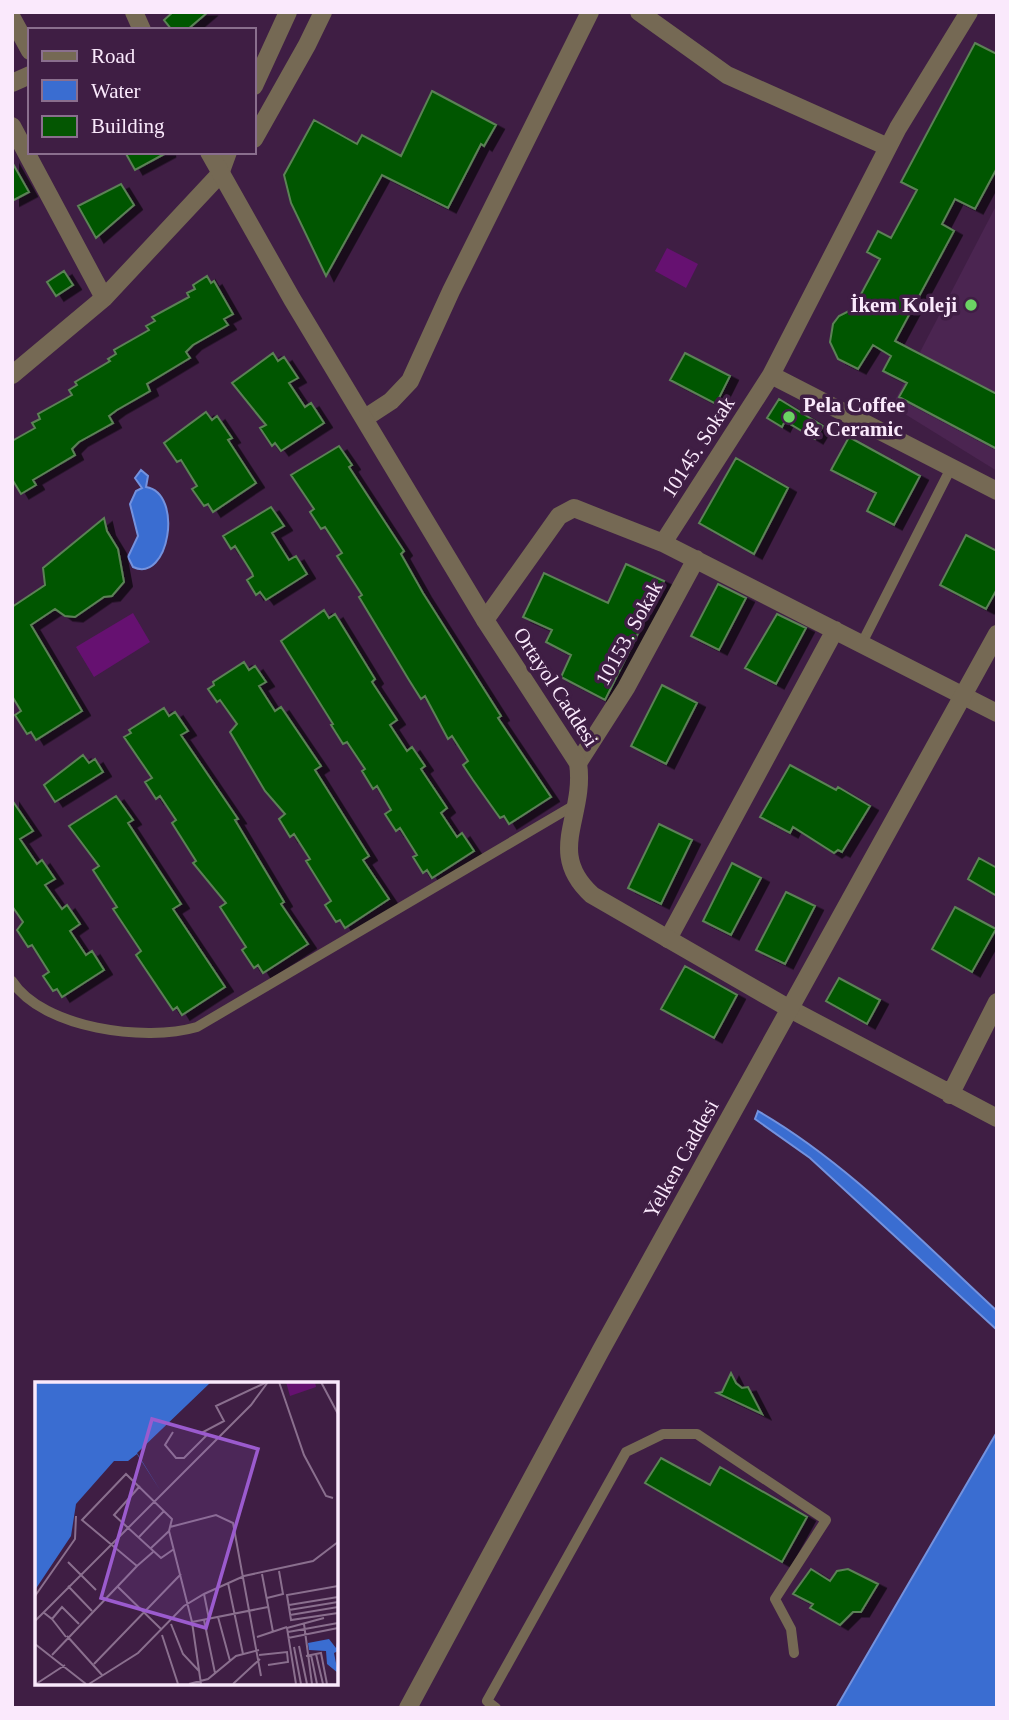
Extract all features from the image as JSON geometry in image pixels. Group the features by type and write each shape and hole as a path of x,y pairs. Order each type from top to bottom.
{"street":[{"path":"256,82 288,12"},
{"path":"256,135 323,12"},
{"path":"365,418 391,401 410,381 451,291 590,12"},
{"path":"639,12 727,75 888,147"},
{"name":"10145. Sokak","path":"663,543 771,376 888,147 968,12"},
{"path":"12,18 28,47"},
{"path":"12,83 28,76"},
{"path":"12,126 104,298"},
{"path":"12,374 104,298 228,160"},
{"name":"Ortayol Caddesi","path":"228,160 365,418 485,620 579,763 581,781 569,841 569,867 579,883 592,895 790,1009 997,1118"},
{"path":"771,376 997,491"},
{"path":"485,620 559,516 575,508 696,559 997,713"},
{"name":"10153. Sokak","path":"579,763 626,688 696,559"},
{"path":"668,939 835,630"},
{"name":"Yelken Caddesi","path":"408,1708 997,634"},
{"path":"950,1095 997,1002"}],"lane":[{"path":"862,643 951,468"},
{"path":"12,981 29,1000 76,1025 173,1032 197,1027 578,803"},
{"path":"496,1708 487,1701 626,1452 663,1434 697,1434 826,1520 775,1598 791,1629 794,1653"}],"shaded area":[{"name":"İkem Koleji","path":"997,204 997,471 892,406"},
{"path":"667,248 698,264 686,288 655,271"},
{"path":"133,613 150,642 94,677 76,647"}],"water":[{"path":"141,470 148,476 146,487 158,493 165,504 168,519 163,551 156,563 145,569 133,567 128,557 138,536 130,504 136,491 142,488 135,478"},
{"path":"758,1111 823,1154 883,1204 997,1311 997,1330 810,1158 755,1119"},
{"path":"997,1432 997,1708 836,1708"}],"building":[{"path":"173,12 208,12 189,28 170,28 164,20"},
{"path":"975,43 997,54 997,168 975,209 955,199 942,224 954,231 895,341 997,394 997,449 899,397 907,383 883,371 891,356 873,345 858,369 838,359 830,342 833,324 839,316 853,309 880,259 867,252 878,231 891,238 917,190 901,182"},
{"path":"432,91 496,125 484,146 481,144 448,208 382,175 326,276 291,203 284,175 314,120 357,144 362,135 401,156"},
{"path":"126,154 164,154 135,170"},
{"path":"12,162 29,192 12,201"},
{"path":"121,184 134,205 96,238 78,206"},
{"path":"64,271 73,285 56,296 47,282"},
{"path":"207,276 211,283 214,281 233,314 224,319 228,325 193,345 186,352 190,358 147,384 150,391 109,416 113,423 79,442 72,449 75,455 33,480 36,485 21,494 12,479 12,441 35,428 32,423 40,419 38,414 72,395 69,390 77,385 75,382 110,361 108,359 116,354 114,350 149,330 146,326 155,321 152,317 189,297 187,293 195,289 193,285"},
{"path":"273,353 278,361 284,357 298,378 289,383 305,407 311,403 324,423 281,451 275,443 272,446 260,428 266,425 232,383"},
{"path":"685,353 730,376 716,404 670,380"},
{"path":"779,399 823,426 815,439 785,421 782,427 767,418"},
{"path":"206,412 212,420 217,416 232,438 228,440 256,483 213,512 208,504 204,506 192,489 197,486 181,460 177,462 164,443"},
{"path":"849,437 920,476 894,525 867,511 876,493 831,470"},
{"path":"339,446 352,465 349,467 404,551 401,554 423,593 501,716 498,718 551,797 509,824 504,816 500,818 473,780 463,765 468,761 452,736 448,739 425,696 421,699 409,680 337,556 342,553 325,527 321,529 310,512 314,509 291,475"},
{"path":"736,458 788,488 754,554 699,523"},
{"path":"271,507 284,526 272,533 289,560 296,556 307,574 266,600 260,592 256,595 247,580 253,576 252,573 235,546 231,549 223,536"},
{"path":"104,518 107,531 118,549 124,582 112,596 104,597 75,617 65,616 55,609 31,625 82,711 36,740 31,732 27,734 15,715 21,711 12,696 12,607 45,585 43,568"},
{"path":"966,535 997,551 997,589 986,609 940,585"},
{"path":"626,564 664,581 605,700 561,677 571,655 546,642 552,630 523,617 544,573 608,603"},
{"path":"718,584 746,598 719,650 691,636"},
{"path":"324,610 329,618 335,614 375,679 372,682 397,720 390,725 407,751 412,747 425,766 421,769 447,808 441,813 457,837 462,833 474,851 432,878 427,870 423,873 413,857 417,855 400,828 396,831 385,814 391,810 377,786 373,789 362,771 365,769 347,742 343,744 281,641"},
{"path":"777,614 806,628 776,684 745,668"},
{"path":"244,662 249,670 255,666 266,682 259,686 275,711 281,707 321,766 315,770 369,856 363,860 389,899 345,928 340,920 336,922 325,905 331,901 306,861 310,859 294,834 290,837 279,819 285,814 265,791 230,732 237,724 220,700 217,702 208,689 214,685 213,682"},
{"path":"662,685 697,703 666,764 631,746"},
{"path":"164,708 169,716 175,712 188,731 181,735 238,819 235,820 284,902 281,904 308,944 263,973 258,965 254,968 242,950 246,947 220,907 226,903 193,863 196,861 172,823 176,820 160,796 156,799 145,782 152,778 124,737 131,733 129,730"},
{"path":"83,755 89,763 95,759 103,772 55,802 44,785"},
{"path":"790,765 836,790 838,787 870,806 842,852 838,850 834,853 793,827 790,833 760,817"},
{"path":"116,796 133,820 128,823 181,904 173,909 225,987 182,1015 177,1007 173,1010 136,955 141,951 113,909 117,907 93,870 99,866 69,826"},
{"path":"12,800 33,831 20,839 37,864 42,860 55,879 45,885 62,909 67,905 80,924 70,931 86,955 92,951 104,970 62,997 57,989 53,991 43,976 49,972 32,945 28,947 17,930 23,922 12,906"},
{"path":"659,824 692,840 661,904 628,888"},
{"path":"979,858 997,868 997,896 968,879"},
{"path":"732,863 761,878 731,935 703,921"},
{"path":"786,892 815,906 785,964 756,950"},
{"path":"955,907 996,929 972,972 932,949"},
{"path":"685,966 737,995 714,1038 661,1009"},
{"path":"839,978 880,1000 867,1024 826,1001"},
{"path":"731,1373 742,1388 748,1387 762,1414 717,1393 722,1392"},
{"path":"661,1458 710,1485 720,1467 807,1517 782,1562 645,1483"},
{"path":"811,1569 830,1581 837,1571 848,1569 878,1584 861,1612 853,1612 840,1625 810,1608 813,1604 793,1594"}],"place":[{"name":"İkem Koleji","path":"971,305"},
{"name":"Pela Coffee & Ceramic","path":"789,417"}]}
